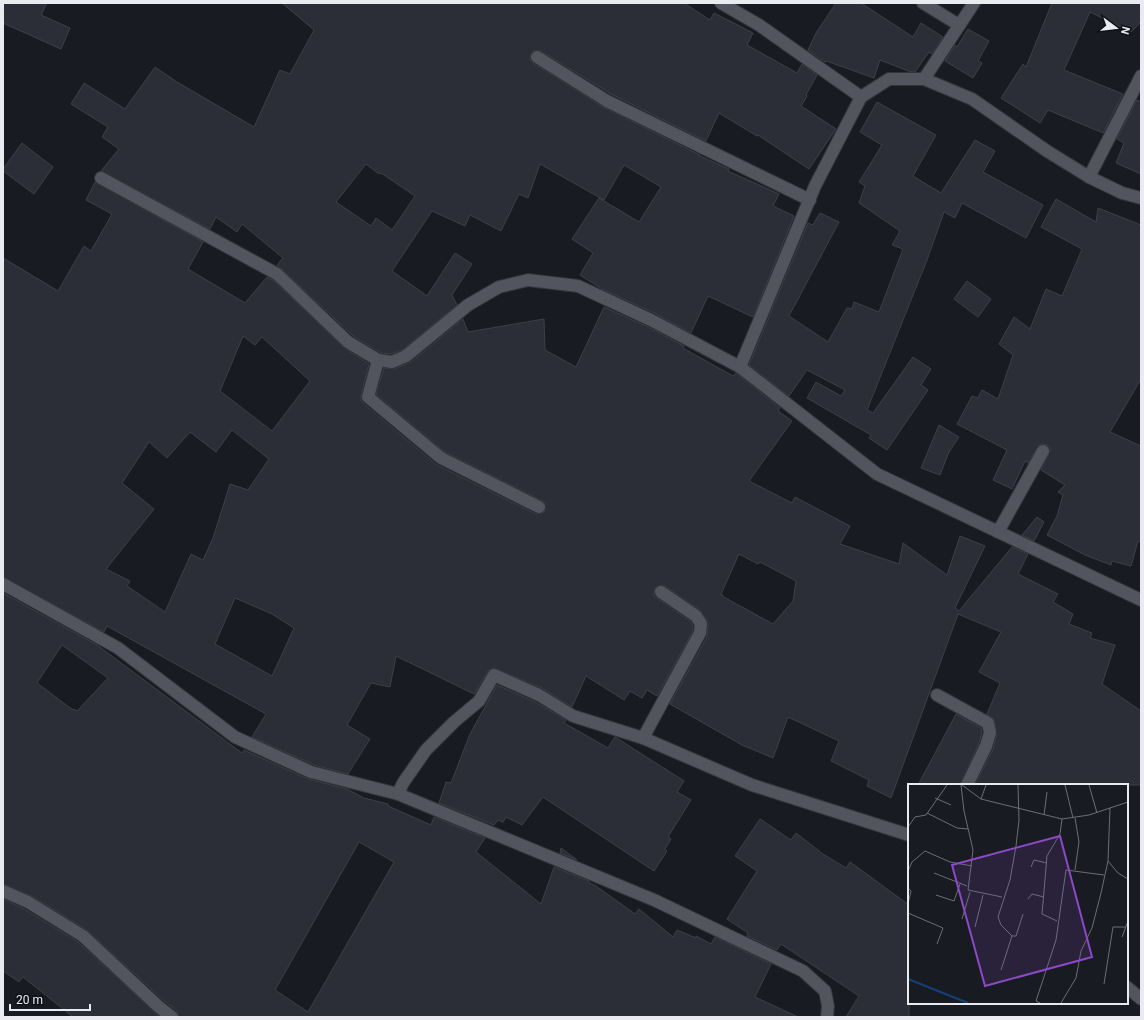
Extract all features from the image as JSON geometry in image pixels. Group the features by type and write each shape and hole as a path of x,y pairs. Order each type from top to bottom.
{"street":[{"path":"721,3 759,25 861,97"},
{"path":"923,3 960,25"},
{"path":"924,80 974,3"},
{"path":"537,57 607,101 810,200"},
{"path":"1089,177 1141,76"},
{"path":"740,367 815,186 861,97 888,79 924,80 972,99 1047,151 1089,177 1122,193 1141,198"},
{"path":"101,178 277,274 348,342 378,360 392,362 406,356 468,305 499,287 528,280 578,286 650,320 740,367 877,474 1141,600"},
{"path":"378,360 368,397 441,458 539,507"},
{"path":"998,532 1043,451"},
{"path":"3,584 118,648 235,737 311,772 398,794 654,900 803,971 825,991 828,1006 827,1017"},
{"path":"643,738 700,633 701,624 696,616 661,592"},
{"path":"398,794 403,783 426,750 454,722 479,701 494,675 540,695 573,716 643,738 752,785 908,835"},
{"path":"937,695 988,724 990,733 986,746 967,784"},
{"path":"3,891 28,902 82,936 159,1007 172,1017"},
{"path":"1128,988 1141,999"}],"building":[{"path":"3,3 47,3 41,15 70,28 61,49 3,23"},
{"path":"282,3 684,3 710,20 714,13 753,33 747,45 797,73 802,64 817,75 801,106 836,129 809,169 758,135 757,136 719,113 706,141 611,94 541,51 534,50 530,56 530,60 533,63 603,107 729,169 728,171 779,194 773,206 794,216 753,317 708,296 691,333 654,313 602,289 580,275 593,253 572,239 599,198 639,222 661,187 624,165 604,200 540,164 528,198 519,194 501,231 470,215 465,226 432,211 392,271 427,296 455,253 472,264 452,295 457,305 402,350 391,354 381,353 353,336 277,265 283,258 242,224 237,232 216,217 210,229 101,171 119,149 102,137 108,127 71,104 84,83 125,109 155,67 177,82 254,127 280,70 290,74 314,30","holes":["366,164 379,174 381,173 415,196 392,230 376,218 371,226 336,202"]},
{"path":"836,3 861,3 913,37 921,23 943,37 932,54 929,52 915,72 911,72 880,60 874,78 826,61 825,62 808,50 816,33"},
{"path":"1052,3 1141,3 1141,22 1131,32 1090,12 1064,70 1123,94 1103,133 1048,110 1040,123 1001,98 1023,64 1026,67"},
{"path":"968,29 989,41 978,61 982,63 973,78 945,61 955,45 957,47"},
{"path":"1137,100 1141,102 1141,174 1116,163 1124,143 1117,139"},
{"path":"877,102 936,135 913,176 941,193 975,140 995,151 983,172 1043,205 1026,238 962,203 955,218 944,212 927,260 867,410 873,413 913,357 931,369 921,385 928,390 887,450 869,438 871,435 807,398 816,382 841,396 845,390 807,370 789,396 749,365 808,223 813,225 820,213 839,222 789,316 828,342 847,308 852,309 854,302 879,312 903,249 892,245 900,231 859,203 865,186 859,182 882,145 860,132"},
{"path":"22,143 53,167 34,194 3,171"},
{"path":"95,182 203,242 188,269 245,303 267,277 273,280 343,347 369,364 361,395 361,400 363,403 437,465 536,514 543,513 546,510 545,503 543,501 445,452 376,394 384,368 395,369 411,362 463,319 468,332 544,319 545,350 576,367 604,307 648,327 684,346 683,348 733,376 736,373 780,408 778,411 792,421 749,481 792,503 795,497 850,526 840,544 899,564 903,543 947,575 960,536 985,546 955,608 959,611 1012,547 1028,554 1018,574 1058,594 1053,602 1073,614 1069,624 1092,633 1090,638 1115,645 1102,684 1141,711 1141,785 976,784 993,749 997,735 994,719 987,714 1000,683 979,672 1001,632 958,614 891,798 867,786 869,780 831,761 839,741 788,717 773,758 742,745 670,704 707,637 708,624 700,610 665,586 661,585 655,588 654,596 690,621 693,626 693,631 657,696 647,690 642,698 630,691 624,700 586,676 572,707 542,688 494,668 488,671 474,694 396,656 390,687 371,683 347,725 370,739 348,774 314,765 252,737 266,714 107,626 104,632 3,577 3,258 58,291 84,246 91,251 112,214 86,200","holes":["243,336 255,345 262,337 310,381 272,431 220,391","232,430 269,459 248,490 230,484 213,538 203,560 191,554 165,612 127,586 130,581 106,569 154,509 122,483 149,442 167,458 190,432 216,452","739,554 758,564 760,562 796,581 793,601 773,624 722,596 723,595 721,594","235,598 272,614 294,628 272,676 215,644"]},
{"path":"1056,199 1096,222 1098,208 1141,225 1141,379 1110,432 1141,446 1141,542 1138,541 1131,566 1112,561 1111,565 1085,555 1047,535 1057,516 1063,495 1058,492 1065,485 1041,470 1050,451 1050,448 1047,445 1039,445 1028,463 1025,461 1012,489 993,480 1007,450 957,424 972,396 978,398 982,390 998,399 1013,355 999,344 1014,317 1030,329 1046,289 1062,296 1082,249 1041,227"},
{"path":"967,281 991,299 978,317 954,299"},
{"path":"939,425 959,437 949,452 940,475 921,468"},
{"path":"1037,517 1044,522 1034,541 1022,535"},
{"path":"3,593 97,645 242,753 244,750 308,779 347,789 364,798 388,804 388,806 431,825 434,817 485,838 476,852 541,904 554,867 589,881 589,883 596,886 635,914 639,909 673,937 677,930 696,938 696,936 711,944 715,937 771,964 755,997 798,1017 179,1017 177,1011 164,1001 87,930 32,896 3,884","holes":["62,645 108,678 77,711 74,709 73,710 37,683","359,842 394,862 308,1012 275,990"]},
{"path":"497,685 535,702 566,720 564,723 608,748 615,737 684,781 677,792 691,800 668,837 671,839 665,849 667,851 654,871 543,797 522,825 506,817 503,822 498,820 494,825 439,803 446,782 451,783 470,734"},
{"path":"956,714 981,728 982,733 979,743 960,784 919,784"},
{"path":"760,819 791,840 796,833 823,854 846,868 850,862 908,904 909,1017 846,1017 859,996 781,944 777,950 747,936 748,933 727,919 757,871 735,856"},
{"path":"561,848 577,860 560,853"},
{"path":"3,899 24,909 78,942 160,1017 73,1017 23,977 19,982 3,971"}]}
